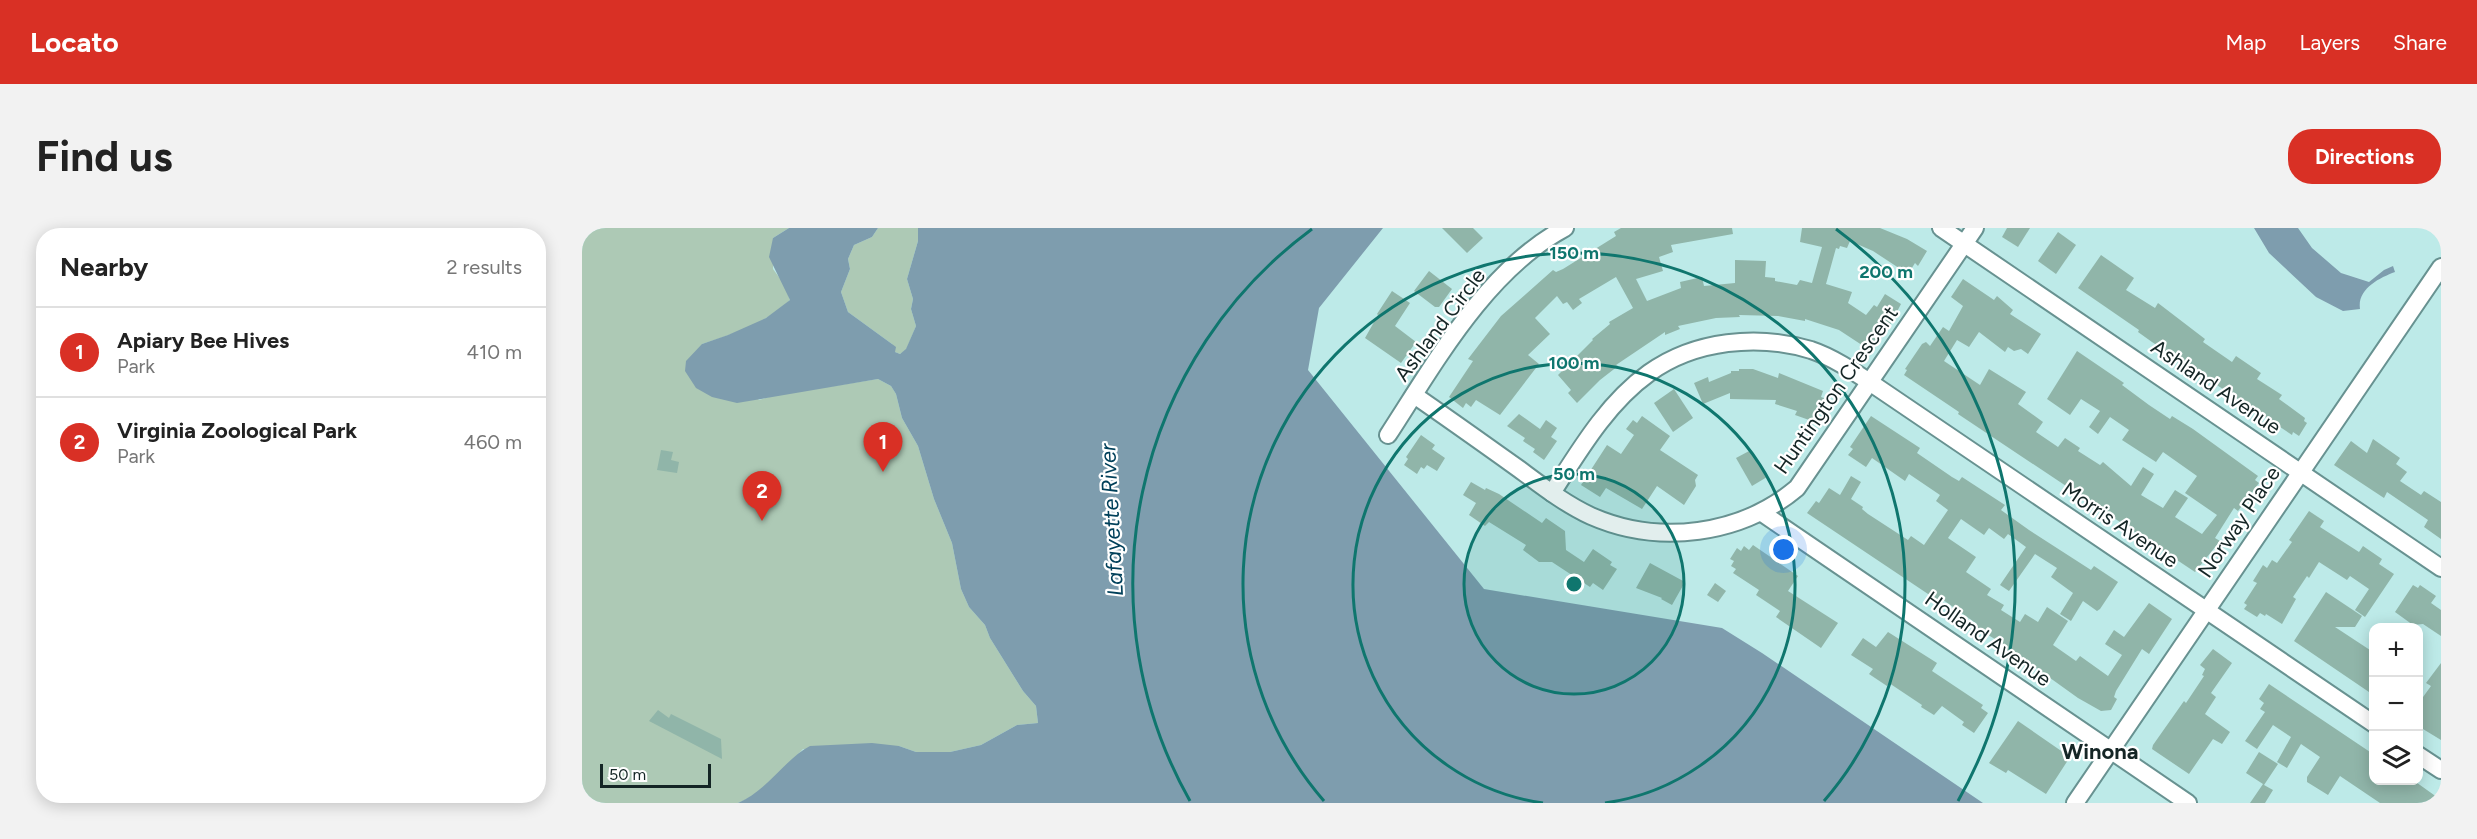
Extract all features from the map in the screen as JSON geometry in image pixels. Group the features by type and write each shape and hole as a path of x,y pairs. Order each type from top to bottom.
{"street":[{"name":"Ashland Circle","path":"1388,435 1456,333 1480,302 1527,255 1565,228"},
{"path":"1941,228 1965,243"},
{"name":"Huntington Crescent","path":"1414,395 1552,493 1593,517 1651,532 1695,532 1728,525 1762,513 1797,488 1975,228"},
{"name":"Ashland Avenue","path":"1965,243 2441,568"},
{"name":"Norway Place","path":"2075,803 2441,267"},
{"name":"Morris Avenue","path":"1552,493 1582,446 1628,391 1648,374 1687,352 1738,342 1792,346 1813,351 1871,383 2369,721"},
{"name":"Holland Avenue","path":"1762,513 2188,803"},
{"path":"2423,758 2441,770"}],"green space":[{"path":"582,228 789,228 773,238 773,269 784,284 790,300 760,321 702,344 759,400 776,395 878,379 891,386 896,394 902,418 918,446 934,499 952,543 961,589 969,607 985,625 990,638 1023,691 1036,706 1038,723 1017,725 981,745 950,752 916,752 899,746 803,749 765,787 738,803 582,803"},
{"path":"878,228 918,228 918,241 907,279 913,299 911,309 916,326 906,350 900,354 895,352 892,344 848,312 841,292 850,269 848,259 854,245 872,237"}],"water":[{"name":"Lafayette River","path":"789,228 878,228 872,237 854,245 848,259 850,269 841,292 848,312 896,347 895,352 900,354 906,349 916,326 911,309 913,299 907,279 918,241 918,228 1383,228 1319,308 1308,370 1484,589 1722,628 1983,803 738,803 758,791 801,751 810,746 872,743 899,746 916,752 950,752 981,745 1017,725 1038,723 1036,706 1023,691 990,638 985,625 969,607 961,589 952,543 934,499 918,446 902,418 896,394 891,386 878,379 737,403 712,397 696,388 685,371 686,361 702,344 766,318 790,300 769,257 773,238"},
{"path":"2254,228 2298,228 2312,248 2341,273 2369,282 2393,266 2395,272 2370,285 2362,296 2360,309 2343,311 2316,297 2269,253"}],"building":[{"path":"1442,228 1473,228 1483,238 1467,253"},
{"path":"1621,228 1732,228 1733,234 1671,245 1673,252 1659,257 1663,271 1636,279 1647,301 1681,288 1680,282 1702,277 1704,286 1735,283 1735,260 1766,261 1765,277 1775,278 1775,281 1797,285 1800,280 1812,283 1822,247 1800,242 1802,228 1880,228 1907,239 1927,251 1918,266 1915,263 1908,274 1873,251 1850,241 1847,248 1840,246 1839,249 1836,248 1826,284 1852,292 1848,303 1866,315 1874,305 1877,307 1885,294 1901,304 1888,329 1871,351 1839,330 1805,319 1805,321 1778,316 1739,315 1740,317 1716,318 1678,326 1680,329 1665,335 1665,332 1616,365 1618,366 1577,403 1568,393 1571,390 1558,375 1592,339 1610,324 1609,322 1633,308 1616,277 1579,299 1582,303 1573,310 1567,302 1563,304 1557,296 1535,318 1550,334 1528,355 1539,364 1500,415 1476,400 1471,407 1466,403 1463,408 1449,397 1473,361 1468,359 1501,316 1553,270 1556,272 1563,269 1616,236 1614,232"},
{"path":"2007,228 2030,228 2018,247 2002,237"},
{"path":"2058,232 2076,245 2056,274 2038,261"},
{"path":"2101,255 2134,278 2126,290 2155,308 2158,303 2205,339 2203,342 2232,362 2236,356 2261,373 2257,379 2282,395 2279,399 2305,418 2304,421 2307,423 2299,436 2293,432 2292,435 2152,342 2138,332 2139,330 2078,288"},
{"path":"1429,271 1452,289 1439,307 1435,307 1414,291"},
{"path":"1963,279 1994,300 1997,296 2013,310 2010,314 2041,334 2028,354 2021,349 2014,351 2008,347 2005,352 1979,332 1969,347 1957,340 1944,361 1980,385 1989,369 2026,392 2018,404 2043,422 2036,432 2058,447 2065,438 2080,448 2078,451 2100,465 2103,462 2131,486 2143,467 2154,474 2141,495 2163,508 2175,490 2188,498 2175,517 2202,534 2217,515 2185,493 2197,476 2163,452 2156,462 2122,440 2129,430 2110,417 2098,434 2089,427 2100,411 2081,399 2070,415 2047,399 2077,351 2124,383 2122,385 2149,405 2170,419 2172,416 2193,429 2258,476 2255,480 2259,483 2238,511 2234,508 2215,538 2220,541 2195,572 1958,414 1959,412 1904,375 1907,370 1905,369 1922,344 1926,342 1930,346 1943,327 1949,331 1963,306 1951,297"},
{"path":"1392,291 1410,303 1395,326 1416,342 1401,363 1365,338"},
{"path":"1739,369 1753,369 1778,378 1779,373 1823,391 1821,397 1824,398 1819,413 1815,412 1812,421 1795,415 1797,411 1775,404 1776,400 1730,399 1730,393 1703,404 1694,383 1708,377 1709,382 1731,371 1739,371"},
{"path":"1674,389 1693,418 1673,432 1654,403"},
{"path":"1519,414 1540,429 1546,420 1557,428 1551,437 1557,441 1544,460 1533,452 1535,449 1523,441 1525,438 1507,426"},
{"path":"1642,416 1670,436 1660,450 1698,475 1695,480 1696,486 1684,505 1657,486 1642,509 1606,488 1600,497 1581,485 1607,445 1621,454 1634,435 1626,429 1633,420 1637,423"},
{"path":"1871,416 1920,448 1917,453 1952,477 1959,481 1962,477 2005,505 2001,510 2029,530 2091,570 2094,566 2118,582 2100,609 2097,611 2083,601 2071,621 2060,614 2073,593 2051,577 2057,568 2035,554 2009,591 2000,585 2026,547 2008,534 2004,539 1989,528 1984,535 1961,519 1948,538 1976,557 1966,572 1991,589 1987,595 2004,605 2001,610 2020,622 2025,614 2038,622 2047,607 2068,621 2053,645 2076,661 2080,656 2108,676 2122,655 2105,644 2114,630 2124,637 2149,603 2172,619 2149,654 2142,649 2116,691 2114,697 2117,699 2111,710 2101,711 2078,698 2018,655 2001,647 2003,644 1975,627 1977,624 1939,597 1937,600 1807,513 1816,501 1819,503 1829,488 1840,495 1851,476 1861,482 1851,499 1863,507 1862,509 1868,514 1908,540 1911,536 1924,545 1948,510 1936,501 1940,495 1909,474 1905,481 1872,458 1866,467 1848,455 1853,449 1850,447"},
{"path":"1421,435 1435,445 1432,449 1445,458 1437,471 1427,465 1424,469 1421,467 1417,474 1404,465 1408,459 1406,457"},
{"path":"2373,439 2400,458 2396,464 2407,472 2400,481 2421,495 2424,491 2441,502 2441,539 2424,527 2428,520 2387,492 2384,498 2334,465 2351,441 2367,453"},
{"path":"661,450 673,452 671,460 679,462 677,473 657,470"},
{"path":"1751,450 1767,477 1752,486 1736,458"},
{"path":"1471,482 1485,490 1486,488 1499,494 1542,523 1546,518 1565,531 1566,550 1584,562 1593,549 1612,562 1610,565 1617,569 1603,590 1593,583 1590,587 1552,562 1539,562 1523,550 1526,545 1489,522 1485,526 1469,515 1476,503 1463,495"},
{"path":"2309,511 2324,521 2320,527 2359,552 2363,546 2382,559 2379,564 2394,574 2365,617 2355,610 2369,589 2350,576 2347,580 2319,562 2293,597 2296,599 2282,624 2266,614 2265,616 2260,613 2257,617 2244,609 2247,605 2244,603 2257,583 2253,581 2263,565 2267,568 2272,560 2277,563 2292,542 2289,540"},
{"path":"1753,545 1798,576 1788,591 1838,623 1821,648 1776,617 1780,611 1756,595 1759,590 1733,573 1736,569 1731,566 1734,561 1730,559 1737,548 1741,551 1744,546 1749,550"},
{"path":"1650,563 1685,582 1672,605 1662,598 1636,588"},
{"path":"1715,583 1726,591 1718,602 1707,595"},
{"path":"2413,585 2418,588 2420,585 2436,596 2431,603 2441,610 2441,636 2423,623 2410,623 2395,612"},
{"path":"2326,592 2362,616 2355,627 2335,627 2369,649 2369,692 2294,641"},
{"path":"1888,632 1937,663 1932,671 1983,705 1981,708 1988,713 1974,733 1962,725 1964,722 1942,706 1934,715 1889,683 1887,686 1869,674 1873,669 1851,655 1863,638 1876,647"},
{"path":"2213,649 2232,663 2211,693 2216,697 2205,714 2230,732 2222,744 2213,739 2189,774 2152,749 2204,676 2202,675 2205,669 2200,665"},
{"path":"2441,663 2441,740 2423,729 2423,697 2431,686 2426,683"},
{"path":"2269,684 2369,751 2369,785 2420,785 2441,800 2441,803 2380,803 2340,776 2328,795 2307,782 2307,777 2320,757 2301,744 2287,768 2277,762 2291,737 2273,725 2257,749 2245,741 2265,712 2260,709 2264,703 2259,699"},
{"path":"658,710 669,718 671,714 721,739 722,759 649,721"},
{"path":"2018,721 2070,757 2046,794 2008,770 2006,773 1989,763"},
{"path":"2259,752 2278,764 2264,785 2273,790 2265,803 2250,803 2263,784 2246,773"}],"place":[{"name":"Apiary Bee Hives","path":"883,472"},
{"name":"Virginia Zoological Park","path":"762,521"}],"district":[{"name":"Winona","path":"2100,751"}]}
